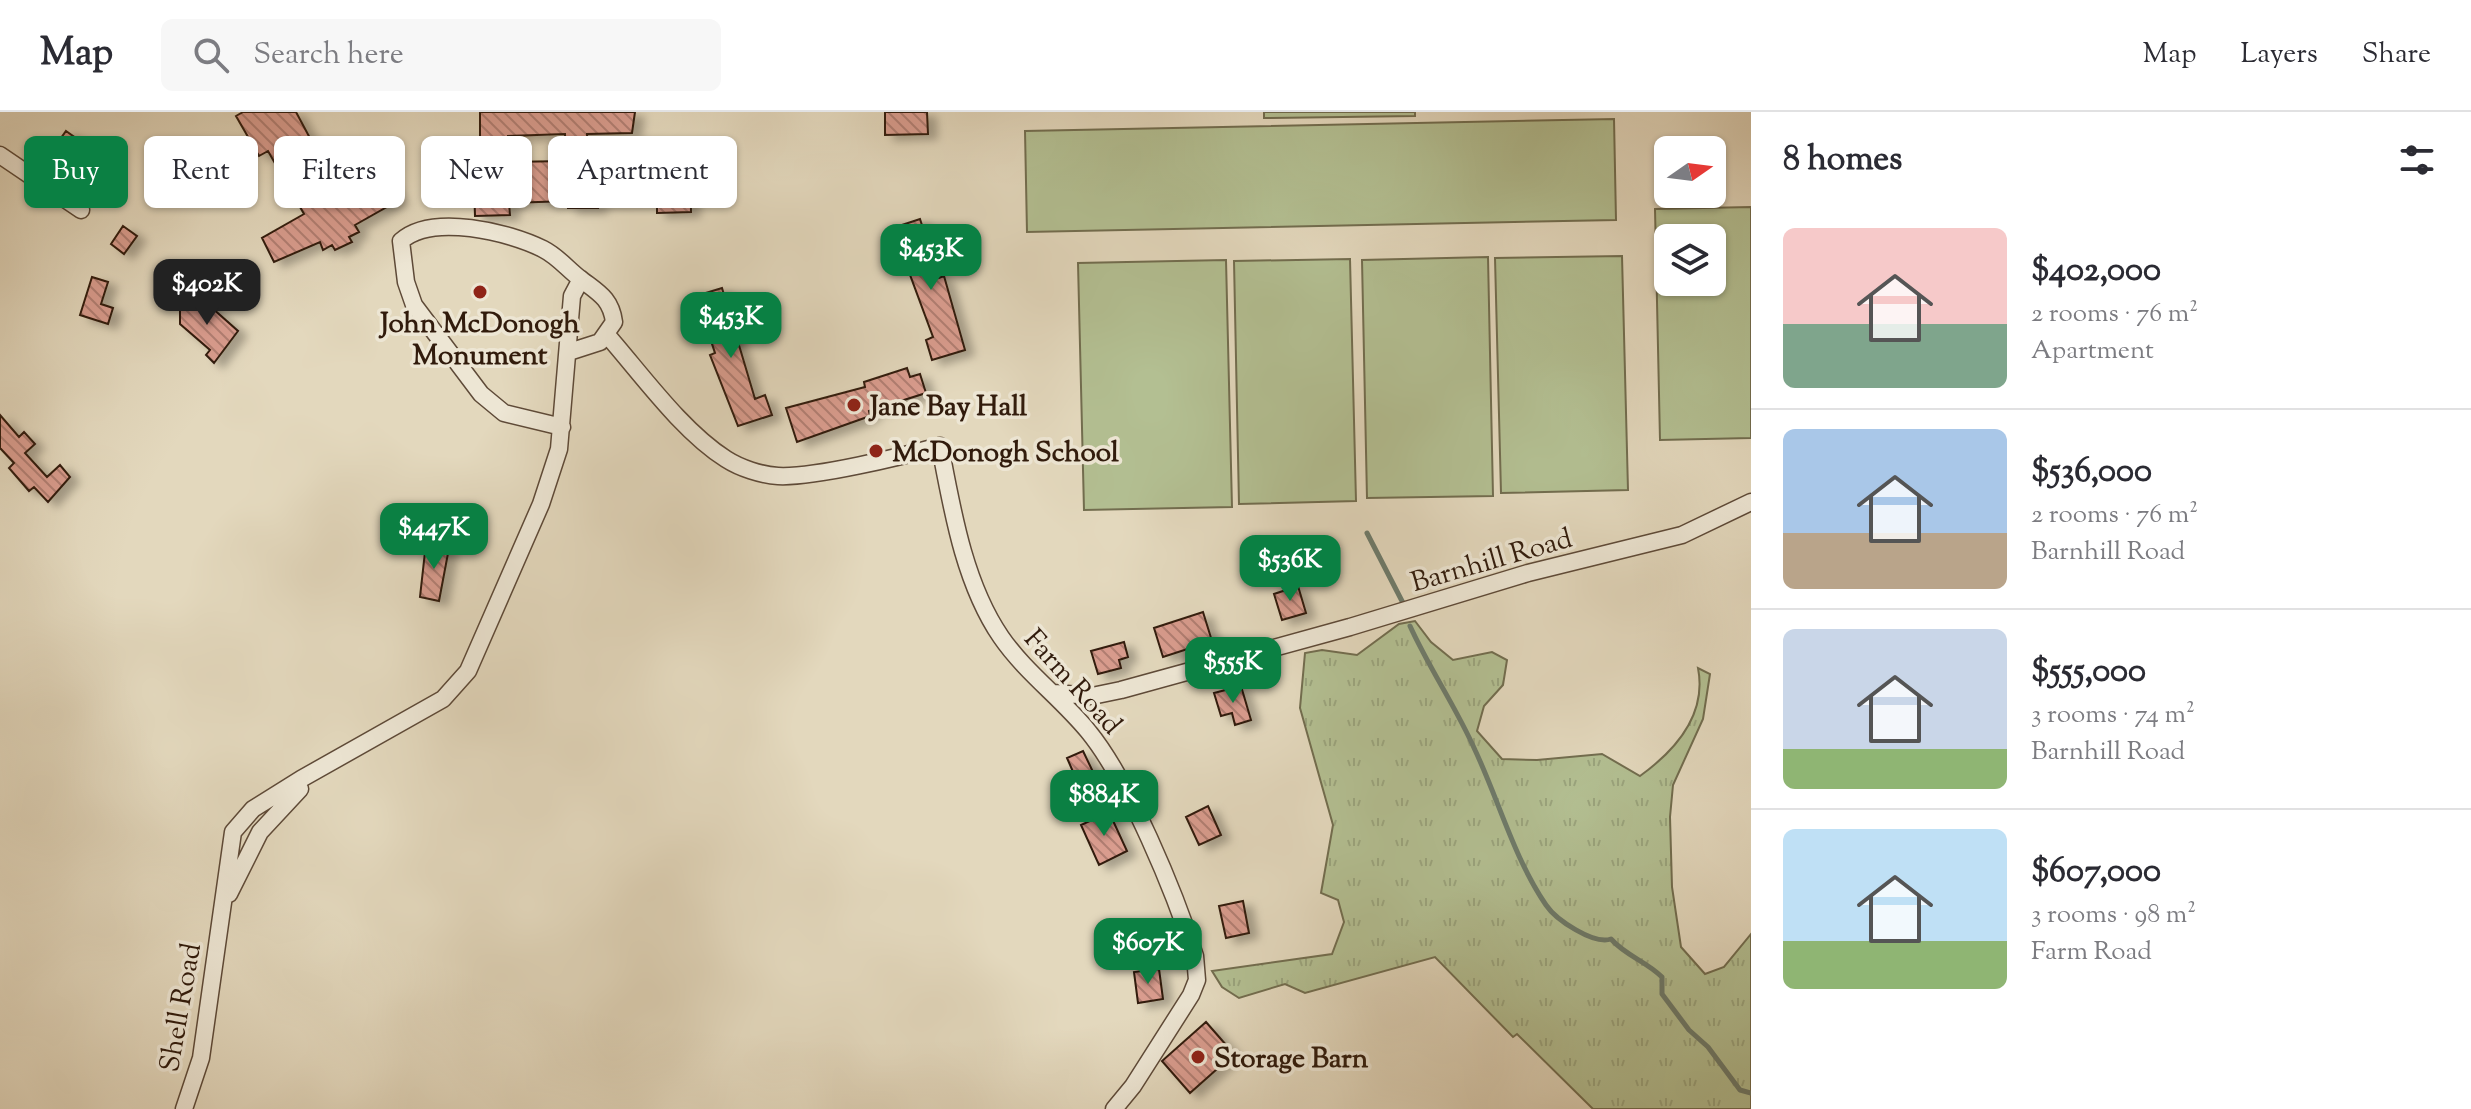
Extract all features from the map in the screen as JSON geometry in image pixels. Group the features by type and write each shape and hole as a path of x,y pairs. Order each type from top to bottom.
{"street":[{"path":"0,155 81,210"},
{"path":"562,427 504,413 481,394 414,305 406,282 401,241 420,228 438,225 517,239 566,263 606,298 614,322 600,342 569,352"},
{"name":"Shell Road","path":"184,1109 201,1058 233,832 242,819 301,779 443,699 468,671 546,490 562,427 572,296 581,279"},
{"name":"Farm Road","path":"607,335 704,443 728,461 749,469 778,476 813,472 940,446 956,520 985,607 1000,637 1054,693 1110,759 1190,938 1197,970 1191,995 1133,1086 1114,1109"},
{"name":"Barnhill Road","path":"1054,693 1092,696 1121,690 1350,627 1528,573 1682,535 1751,502"},
{"name":"Shell Road","path":"221,912 250,850 269,820 329,764"}],"green space":[{"path":"1264,112 1415,112 1415,116 1264,118"},
{"path":"1614,119 1616,220 1027,232 1025,131"},
{"path":"1751,207 1751,438 1660,440 1657,296 1726,296 1726,224 1655,224 1655,209"},
{"path":"1622,256 1628,490 1501,493 1495,258"},
{"path":"1488,257 1493,496 1367,498 1362,260"},
{"path":"1350,259 1356,501 1239,504 1234,261"},
{"path":"1226,260 1232,507 1084,510 1078,263"},
{"path":"1415,621 1431,642 1453,660 1492,652 1507,660 1503,685 1484,706 1477,731 1502,759 1537,760 1602,754 1640,776 1666,755 1686,730 1698,701 1698,668 1710,674 1703,719 1673,785 1670,817 1672,887 1681,947 1705,974 1724,967 1751,934 1751,1109 1593,1109 1517,1034 1513,1037 1435,957 1305,993 1285,984 1239,998 1222,987 1212,971 1332,954 1344,922 1338,900 1321,893 1333,825 1300,708 1305,653 1322,650 1357,655 1399,624"}],"building":[{"path":"243,112 296,112 309,136 274,136 274,162 268,151 259,156 258,136 248,136 236,116"},
{"path":"480,112 635,112 632,133 480,136"},
{"path":"885,112 927,112 928,134 885,135"},
{"path":"548,161 548,202 532,202 532,162"},
{"path":"301,208 385,208 355,225 359,232 349,237 352,242 335,250 332,245 323,250 320,242 274,262 262,238 304,214"},
{"path":"475,208 509,208 510,215 475,216"},
{"path":"657,208 691,208 691,212 657,213"},
{"path":"920,219 939,278 944,276 965,350 932,360 926,340 933,337 896,237 905,234 902,225"},
{"path":"123,226 137,236 124,254 111,244"},
{"path":"92,277 108,282 101,304 113,308 108,324 80,315"},
{"path":"722,288 755,399 765,395 772,415 738,426 710,355 715,353 696,296"},
{"path":"202,299 238,331 214,363 206,355 210,350 180,324 180,308 186,302"},
{"name":"Jane Bay Hall","path":"907,368 910,377 920,374 926,393 869,411 870,416 797,442 786,408 865,387 864,382"},
{"path":"0,415 19,437 24,432 35,444 25,453 47,477 60,465 70,477 48,502 34,487 29,491 9,468 14,463 0,448"},
{"path":"426,543 449,548 439,601 420,597"},
{"path":"1298,586 1306,613 1282,620 1274,594"},
{"path":"1203,612 1212,641 1163,657 1154,628"},
{"path":"1124,642 1128,657 1119,660 1121,668 1098,674 1091,651"},
{"path":"1241,686 1251,720 1235,725 1232,713 1221,716 1214,693"},
{"path":"1083,751 1094,774 1077,781 1067,758"},
{"path":"1208,806 1221,835 1199,845 1186,817"},
{"path":"1109,812 1127,851 1099,865 1081,825"},
{"path":"1243,901 1249,933 1226,938 1219,906"},
{"path":"1159,969 1163,999 1138,1003 1134,972"},
{"name":"Storage Barn","path":"1206,1022 1234,1054 1190,1093 1162,1061"}],"waterway":[{"path":"1367,533 1403,603"},
{"path":"1410,626 1468,734 1516,849 1546,905 1576,930 1595,938 1611,939 1662,977 1662,994 1689,1030 1708,1047 1740,1090 1751,1093"}],"place":[{"name":"John McDonogh Monument","path":"480,292"},
{"name":"Jane Bay Hall","path":"854,405"},
{"name":"McDonogh School","path":"876,451"},
{"name":"Storage Barn","path":"1198,1057"}]}
